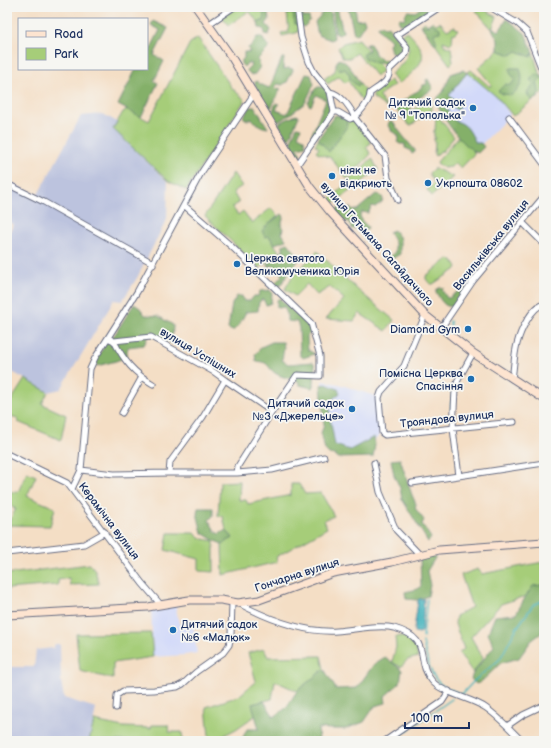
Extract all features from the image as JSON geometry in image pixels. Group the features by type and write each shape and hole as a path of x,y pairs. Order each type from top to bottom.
{"street":[{"name":"вулиця Гетьмана Сагайдачного","path":"196,7 209,24 254,94 310,187 331,213 425,315 473,353 544,399"},
{"path":"209,24 234,7"},
{"path":"297,7 301,37 309,62 314,72 330,92 334,112 297,165"},
{"path":"334,112 338,112 350,119 355,118 370,98 370,93 387,80 390,75 389,70 406,54 407,47 397,35 440,7"},
{"path":"490,7 517,23 527,32 544,75"},
{"path":"330,92 336,93 339,96 385,156 388,178 398,200"},
{"path":"72,489 81,470 90,369 95,358 153,265 201,173 254,94"},
{"path":"509,117 544,164"},
{"path":"7,184 44,202 151,262 153,265"},
{"name":"Васильківська вулиця","path":"441,328 473,281 544,196"},
{"path":"185,206 226,241 312,323 320,356 320,376 297,375 238,466 237,473"},
{"path":"522,222 544,244"},
{"path":"512,379 517,344 529,317 536,307 544,304"},
{"name":"Трояндова вулиця","path":"425,315 404,366 381,392 379,398 382,433 385,435 514,422"},
{"name":"вулиця Успішних","path":"114,341 151,336 214,372 272,412"},
{"path":"108,338 114,341 121,356 142,377 153,384"},
{"path":"459,476 453,429 456,390 458,380 473,353"},
{"path":"122,413 142,377"},
{"path":"169,473 170,462 203,417 225,380"},
{"name":"Керамічна вулиця","path":"7,454 67,483 142,583 161,605"},
{"path":"81,470 114,474 237,473 272,470 324,457"},
{"path":"374,463 380,492 396,530 420,554"},
{"path":"412,483 544,464"},
{"path":"7,553 84,544 104,532"},
{"name":"Гончарна вулиця","path":"7,615 148,607 189,600 221,600 235,603 259,600 333,573 392,562 439,550 544,542"},
{"path":"116,708 117,696 123,691 154,690 177,687 223,653 229,645 235,603 274,620 313,630 336,631 386,626 404,632 418,642 421,647 427,673 432,682 449,692 486,708 522,741"},
{"path":"441,688 444,700"},
{"path":"384,741 424,716 444,700 449,692"},
{"path":"507,726 523,715 544,705"}],"shaded area":[{"name":"Дитячий садок № 9 \"Тополька\"","path":"467,72 498,98 510,115 475,151 437,103"},
{"path":"103,114 117,122 113,129 168,182 167,219 137,278 122,301 114,300 61,389 48,392 7,369 7,235 14,225 7,220 11,213 7,211 7,180 37,196 81,116"},
{"name":"Дитячий садок №3 «Джерельце»","path":"322,381 339,384 378,397 379,436 366,447 352,452 332,452"},
{"name":"Дитячий садок №6 «Малюк»","path":"175,602 179,624 193,623 197,653 153,657 151,606"},
{"path":"55,644 60,644 61,681 64,698 96,708 89,741 7,741 7,667 34,667 36,650 53,648"}],"green space":[{"path":"238,7 254,7 264,13 263,21 258,22 249,11 229,25 222,17"},
{"path":"258,7 267,7 269,20 266,24 271,30 268,35 265,34 264,29 259,28 258,22 263,21 264,11"},
{"path":"286,7 301,7 303,17 309,17 310,21 304,27 295,24 293,13 287,14"},
{"path":"330,7 337,7 343,32 339,35 335,33 333,11"},
{"path":"348,7 355,7 357,20 364,19 365,23 358,34 354,34"},
{"path":"422,7 433,7 405,25 400,24 398,20 400,18 404,19 408,11 415,12"},
{"path":"480,7 497,17 492,29 476,11"},
{"path":"324,11 329,11 331,13 334,38 331,40 318,35 315,22"},
{"path":"293,13 295,23 299,25 298,32 282,36 281,33 289,32 287,14"},
{"path":"507,19 525,33 533,52 531,57 517,51 511,55 498,50 498,40 492,29 493,28 499,31"},
{"path":"153,21 168,28 154,55 164,61 154,81 158,83 141,117 118,105 136,70 148,70 148,54 160,30 151,25"},
{"path":"433,21 436,24 440,22 447,30 455,26 455,28 459,29 454,34 453,33 452,43 450,44 443,41 444,45 451,48 453,62 450,65 421,25 425,22 427,25"},
{"path":"431,23 440,28 440,32 434,34 437,44 435,44 422,27 423,25 428,26"},
{"path":"382,25 385,27 388,26 405,48 403,54 396,55 391,52 389,45 391,41 381,33 378,26"},
{"path":"407,31 420,46 422,57 418,66 398,84 391,74 405,60 409,48 405,44 407,41 401,34"},
{"path":"257,37 262,37 269,48 258,59 260,67 255,74 251,75 247,71 251,65 250,63 247,63 244,67 241,64 241,61 244,58 244,52 250,52 248,48"},
{"path":"198,38 232,88 245,100 186,190 168,181 113,129 123,112 127,109 149,121 190,43"},
{"path":"359,39 383,70 376,76 357,53 350,58 343,58 338,48 343,43"},
{"path":"370,44 375,54 382,60 385,59 388,64 384,65 380,62 375,63 364,57 365,52 368,52 369,49 366,45"},
{"path":"498,50 511,55 517,50 531,57 533,52 538,69 544,80 544,91 513,116 498,98 467,72 471,70 489,86 491,86 478,68"},
{"path":"282,58 284,58 283,68 293,70 287,82 282,85 278,84 274,87 276,89 280,88 280,90 271,108 269,108 255,86 255,82 257,81 269,88"},
{"path":"339,59 346,63 351,69 360,84 358,86 350,80 349,74 345,69 339,69 336,66"},
{"path":"336,66 339,69 345,69 358,86 360,84 365,95 363,102 348,81 345,83 339,76 328,84 324,79 335,71"},
{"path":"510,68 520,68 522,77 520,86 512,95 503,94 498,91 505,84 511,85 515,79 510,73"},
{"path":"463,70 467,73 449,95 460,107 457,110 445,100 442,103 455,121 466,126 476,143 481,143 484,147 478,153 466,145 452,130 441,113 436,99 443,92 451,74"},
{"path":"306,74 311,75 314,84 305,103 277,122 272,112 276,103 279,104 276,110 287,114"},
{"path":"536,74 541,75 542,77 537,83 539,90 538,98 532,100 529,98 527,92 534,84 530,80"},
{"path":"428,79 433,89 410,104 411,112 401,118 401,114 396,110 398,103 407,99 418,91 423,85 427,84 426,80"},
{"path":"390,80 394,85 382,93 380,97 387,108 373,98 373,94"},
{"path":"318,87 324,87 328,94 330,107 329,114 323,126 314,138 311,136 326,100 316,95 311,106 309,105 308,103 315,89"},
{"path":"431,97 432,110 410,126 403,118"},
{"path":"250,107 255,107 268,128 259,125 252,119 247,120 243,117"},
{"path":"296,115 299,116 289,139 287,139 279,123"},
{"path":"337,115 345,119 352,120 358,124 371,143 366,147 371,154 347,179 331,158 316,152 319,148 315,145 334,116"},
{"path":"337,115 345,119 348,125 329,152 318,139 334,116"},
{"path":"436,116 438,116 454,137 442,152 442,150 435,156 435,141 433,139 436,139 434,137 434,130 435,131"},
{"path":"390,121 393,122 415,152 412,154 410,150 405,148 405,144 400,144 397,142 399,137 391,131 391,128 388,126"},
{"path":"297,127 301,128 298,136 304,139 306,146 297,148 301,155 299,157 292,145 292,139"},
{"path":"459,136 475,153 461,168 455,163 451,167 444,168 437,162"},
{"path":"372,158 378,170 331,205 328,201"},
{"path":"435,168 453,177 432,196 427,190 434,183 429,173"},
{"path":"233,173 242,186 233,192 239,203 232,207 238,215 243,211 252,223 271,208 278,216 268,224 269,236 280,253 259,268 205,216"},
{"path":"376,194 383,198 382,202 375,207 372,206 368,213 362,212 360,215 361,220 368,227 367,230 361,228 352,229 349,222 344,221 336,212 338,208 343,207 348,209 349,207 357,210"},
{"path":"282,214 284,216 281,225 283,229 282,233 286,240 275,244 269,236 265,237 262,231 268,224"},
{"path":"394,230 400,238 400,254 390,260 389,257 395,252 395,243 389,232"},
{"path":"288,243 300,258 279,287 275,283 282,276 279,269 272,265 269,267 267,264 283,251 283,245"},
{"path":"317,251 359,291 394,320 386,331 359,313 354,321 326,319 344,299 330,287 317,295 307,284 295,296 285,289 292,277"},
{"path":"448,259 453,260 457,267 455,270 433,284 430,284 426,279 426,276"},
{"path":"441,287 444,288 442,290 447,298 463,288 466,289 454,306 451,307 443,303 436,292 436,290"},
{"path":"270,290 272,294 271,303 266,305 263,299 259,302 258,311 246,312 239,325 233,331 228,329 232,304 237,296 242,296 244,301 250,301 254,296 258,296 260,291"},
{"path":"279,298 307,324 311,332 307,336 308,350 315,354 303,358 300,355 299,328 297,322 287,321 287,314 284,307 277,308 277,300"},
{"path":"134,304 140,308 145,315 158,316 173,325 172,343 149,335 144,345 128,347 126,357 97,366 96,360 106,343 115,334"},
{"path":"272,342 283,342 284,348 282,360 288,364 313,362 315,365 314,383 312,388 300,385 297,380 286,378 277,374 266,364 256,361 255,354 261,347"},
{"path":"25,379 48,392 42,404 66,415 61,440 18,422 17,418 7,415 7,404 9,404"},
{"path":"326,384 338,389 340,393 330,401 330,418 335,445 350,450 374,437 375,445 373,457 338,458 329,454 325,450 321,433 324,425 321,385"},
{"path":"400,459 416,504 415,508 424,520 422,524 431,538 428,542 402,499 391,460"},
{"path":"27,472 36,476 27,496 55,508 50,526 7,525 16,509 7,504 7,492 18,492"},
{"path":"240,481 239,500 246,500 248,504 291,495 291,484 299,484 305,494 321,493 334,516 324,520 327,528 276,557 277,562 223,575 222,544 233,538 226,530 223,516 218,516 220,482"},
{"path":"198,508 213,508 213,516 209,520 215,531 219,534 226,530 233,538 222,544 202,533 197,513"},
{"path":"168,533 195,533 199,538 214,541 214,572 199,571 199,559 165,550"},
{"path":"434,555 435,558 427,571 430,585 428,596 417,600 406,599 405,592 418,589 421,586 420,558"},
{"path":"543,562 544,585 533,586 526,596 501,604 471,637 483,658 473,673 459,653 464,649 455,624 456,616 472,607 461,575 478,569 482,574"},
{"path":"90,564 95,570 99,584 70,585 69,578 58,580 58,585 7,589 7,574"},
{"path":"544,585 544,631 531,641 519,658 501,663 481,682 476,684 471,679 473,673 494,646 488,633 495,616 516,614 533,586"},
{"path":"151,633 153,657 113,663 113,679 80,671 76,634"},
{"path":"403,636 415,646 418,657 407,660 401,667 392,662 396,647 395,637"},
{"path":"264,649 268,657 321,656 324,669 297,691 275,681 272,699 252,704 256,715 236,729 215,740 209,736 206,707 239,696 256,681 248,653"},
{"path":"385,657 402,670 400,683 385,696 386,703 375,706 364,722 345,729 318,728 319,741 241,741 247,729 259,729 252,704 264,701 274,717 286,708 297,691 324,669 336,689 357,688 374,664"},
{"path":"94,721 123,727 151,728 152,725 168,725 169,732 182,732 183,741 89,741"}],"water":[{"path":"419,599 424,599 422,632 419,633 414,632 414,629"}],"waterway":[{"path":"450,321 451,331"},
{"path":"451,410 452,394 455,382 468,356"},
{"path":"423,637 427,599"},
{"path":"423,642 428,664 436,679 444,686 462,694 475,680 500,659 516,629 533,605 544,600"},
{"path":"392,741 452,699"}],"place":[{"name":"Дитячий садок № 9 \"Тополька\"","path":"473,108"},
{"name":"ніяк не відкриють","path":"332,176"},
{"name":"Укрпошта 08602","path":"428,183"},
{"name":"Церква святого Великомученика Юрія","path":"237,264"},
{"name":"Diamond Gym","path":"468,329"},
{"name":"Помісна Церква Спасіння","path":"471,379"},
{"name":"Дитячий садок №3 «Джерельце»","path":"352,409"},
{"name":"Дитячий садок №6 «Малюк»","path":"173,630"}]}
